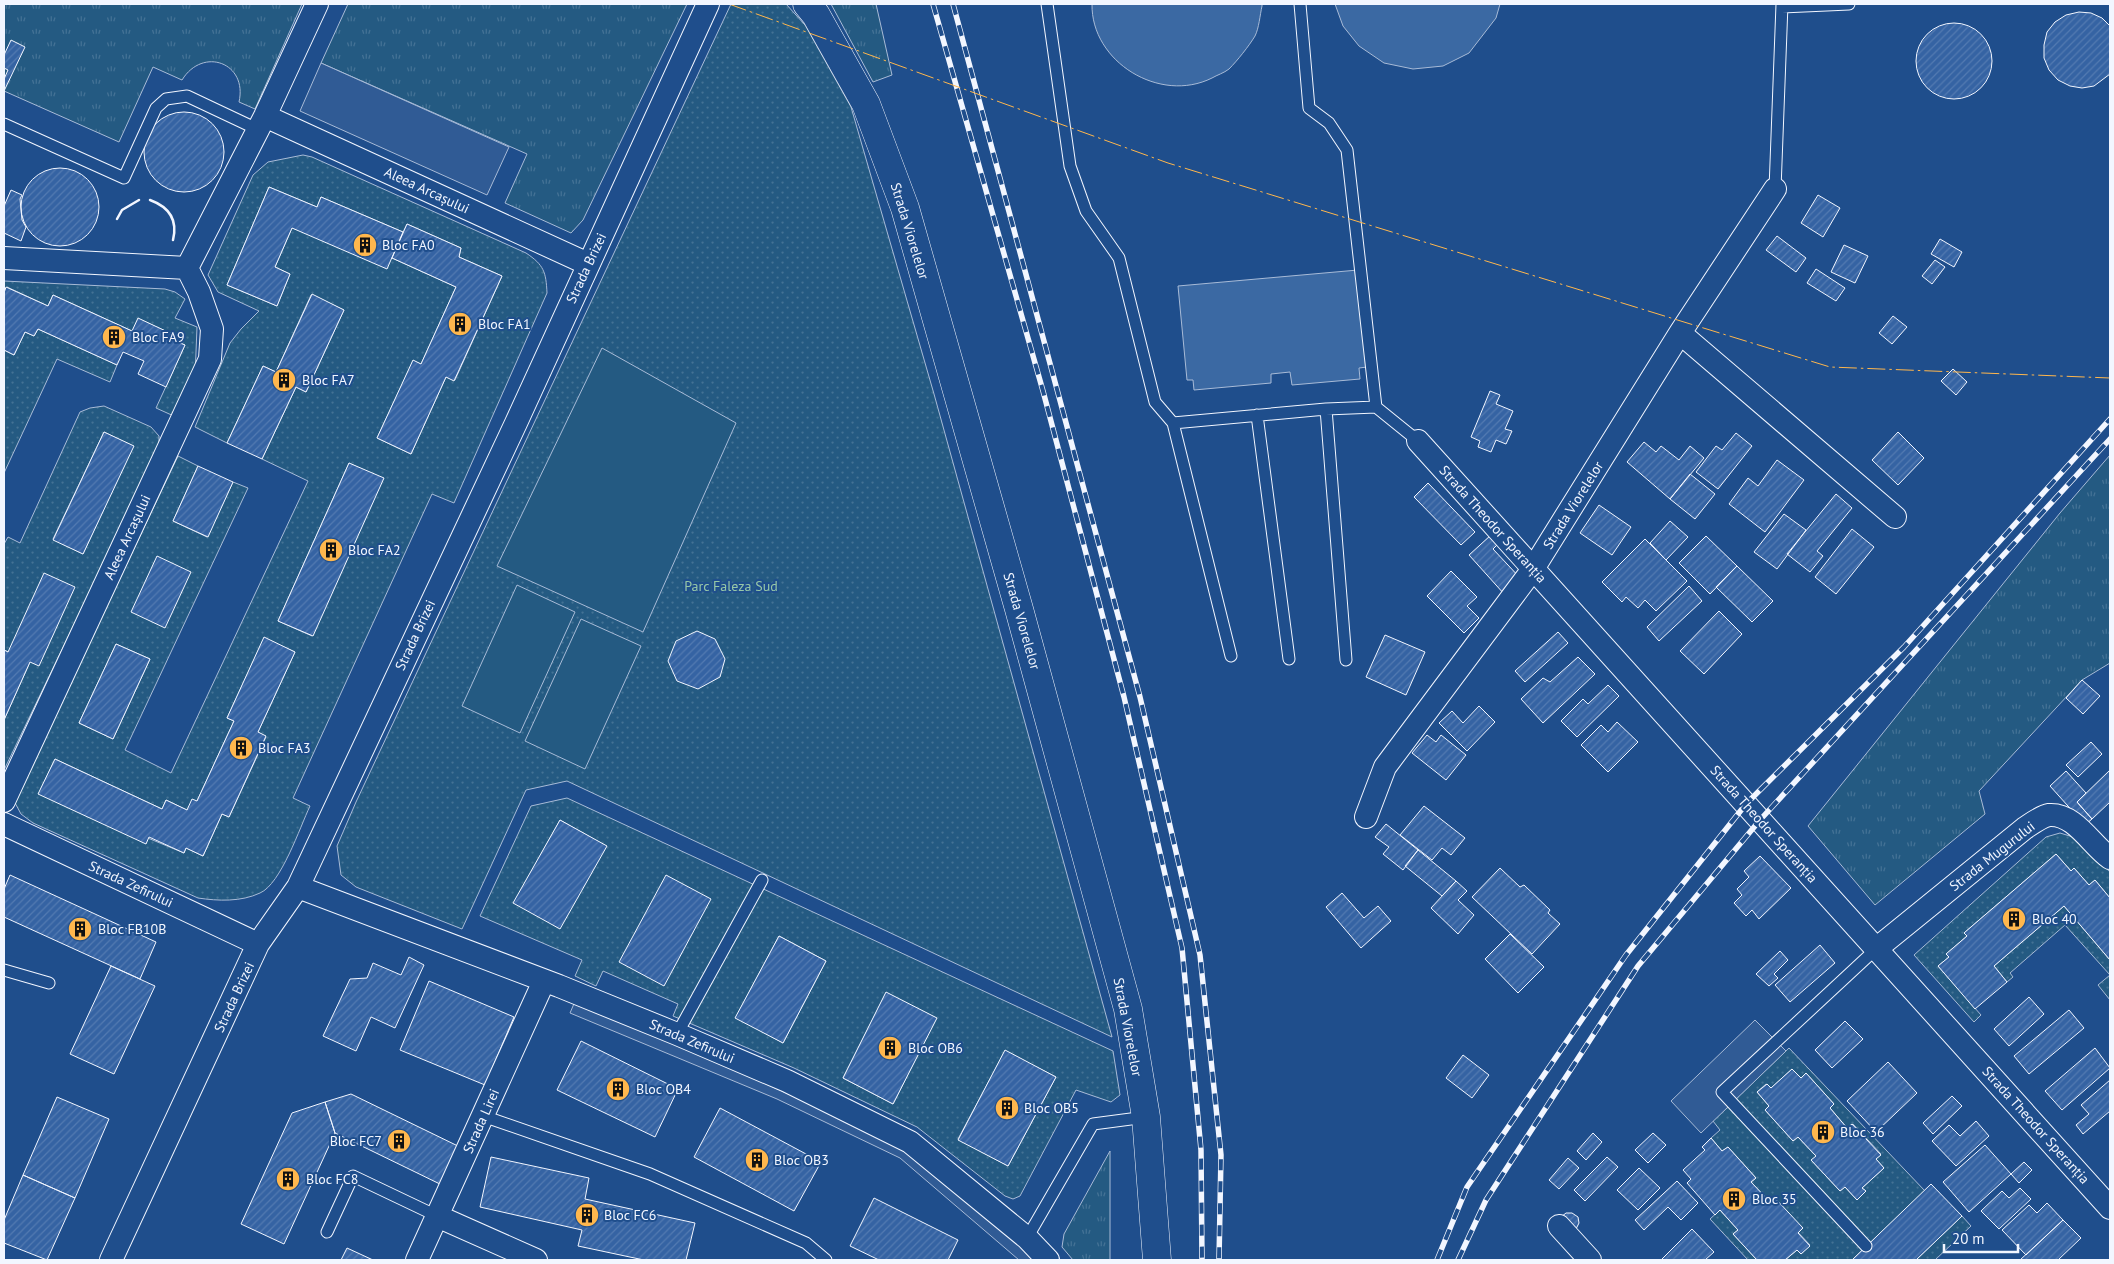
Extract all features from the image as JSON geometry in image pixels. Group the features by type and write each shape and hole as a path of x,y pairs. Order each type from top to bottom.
{"street":[{"path":"4,258 187,268 261,122 317,4"},
{"name":"Strada Brizei","path":"111,1260 258,944 298,887 516,424 708,4"},
{"name":"Strada Viorelelor","path":"807,4 816,15 866,104 904,208 1019,609 1128,1009 1146,1117 1157,1260"},
{"name":"Aleea Arcașului","path":"261,122 588,264"},
{"name":"Strada Viorelelor","path":"1366,817 1384,767 1533,568 1680,333 1775,189"},
{"name":"Aleea Arcașului","path":"4,801 210,359 212,329 199,292 187,268"},
{"path":"1680,333 1895,517"},
{"name":"Strada Theodor Speranția","path":"1418,441 2110,1208"},
{"name":"Strada Mugurului","path":"1876,948 2024,828 2049,815 2064,818 2110,858"},
{"name":"Strada Zefirului","path":"4,824 258,944"},
{"name":"Strada Zefirului","path":"298,887 677,1034 787,1081 910,1142 1027,1238 1048,1260"},
{"name":"Strada Lirei","path":"417,1260 544,981"},
{"path":"437,1216 536,1260"},
{"path":"1559,1226 1590,1260"}],"lane":[{"path":"1047,4 1070,166 1086,211 1119,258 1155,402 1173,423 1231,656"},
{"path":"1300,4 1309,108 1329,123 1347,150 1376,407"},
{"path":"1775,189 1782,5 1850,4"},
{"path":"4,124 124,178 156,108 166,99 187,96 261,122"},
{"path":"1173,423 1326,409 1376,407 1418,441"},
{"path":"1326,409 1346,660"},
{"path":"1257,416 1289,659"},
{"path":"677,1034 762,880"},
{"path":"1866,1246 1722,1092 1876,948"},
{"path":"4,970 49,982"},
{"path":"483,1116 650,1174 806,1243 826,1260"},
{"path":"1027,1238 1093,1124 1146,1117"},
{"path":"327,1232 353,1176 437,1216"}],"green space":[{"path":"4,4 302,4 255,109 239,102 240,88 237,77 222,64 212,62 201,64 191,70 182,80 153,67 119,142 4,91"},
{"path":"348,4 687,4 583,220 571,233 505,203 527,154 321,63"},
{"name":"Parc Faleza Sud","path":"731,4 786,4 805,25 851,107 934,394 1112,1037 567,781 526,790 462,929 356,887 341,875 337,846 356,802"},
{"path":"831,4 876,4 892,75 873,82"},
{"path":"303,155 312,157 526,253 537,261 543,270 547,293 454,503 432,494 293,798 310,806 282,867 268,888 260,893 245,898 213,900 198,898 33,823 21,814 14,801 178,456 198,466 173,521 207,537 233,482 248,488 125,750 171,773 308,481 262,459 296,387 306,392 344,310 311,295 276,372 263,366 227,443 195,427 230,343 259,311 218,292 208,275 253,175 268,162","holes":["269,187 317,207 321,197 403,232 407,224 461,248 459,257 502,276 455,380 446,377 411,454 377,438 413,361 421,364 456,287 392,258 292,228 275,267 290,274 277,306 227,285","349,463 383,479 312,636 278,621","264,638 295,652 258,732 266,737 229,817 222,814 203,856 186,848 184,853 39,793 55,759 162,809 166,800 187,810 197,801 234,721 227,718","116,644 150,659 113,739 79,723"]},
{"path":"4,281 165,289 175,292 185,299 175,318 197,327 195,377 176,417 156,408 185,345 170,339 172,334 139,319 132,331 53,295 48,306 7,287 4,293"},
{"path":"38,329 117,365 110,382 57,359 4,473 4,350 14,355 25,332 34,336"},
{"path":"602,348 736,423 643,632 497,566"},
{"path":"104,406 151,427 159,436 159,448 4,770 4,720 30,662 4,650 4,544 8,537 20,543 80,412","holes":["104,432 133,446 83,554 53,539"]},
{"path":"2110,455 2110,663 2082,680 1979,791 1985,814 1875,905 1808,826 2060,513"},
{"path":"517,585 575,612 520,733 462,706"},
{"path":"581,619 641,646 585,769 525,741"},
{"path":"567,798 1113,1051 1120,1095 1111,1102 1076,1090 1020,1196 1013,1199 1005,1196 917,1127 794,1068 673,1016 678,1004 603,971 596,986 575,976 582,960 480,916 531,806","holes":["560,820 606,846 514,903","779,936 826,961 783,1043 736,1017","886,993 936,1018 893,1104 843,1078","1005,1051 1056,1077 1008,1166 958,1139"]},
{"path":"2060,833 2073,837 2110,872 2110,898 2095,880 2089,885 2074,868 2071,871 2056,854 1965,932 1967,936 1946,954 1949,957 1938,966 1981,1015 1974,1022 1914,955 2046,837"},
{"path":"2064,906 2110,960 2110,975 2065,925 2010,973 2013,977 2007,982 1994,966"},
{"path":"2110,975 2110,1000 2098,985"},
{"path":"1789,1048 1925,1191 1852,1260 1785,1260 1797,1250 1801,1254 1810,1245 1751,1182 1756,1178 1728,1147 1722,1151 1711,1138 1720,1130 1713,1121","holes":["1792,1069 1801,1078 1806,1073 1834,1104 1830,1108 1847,1128 1853,1124 1881,1154 1876,1159 1884,1168 1862,1188 1866,1191 1857,1200 1845,1187 1840,1191 1812,1161 1816,1156 1798,1137 1793,1141 1765,1110 1769,1106 1757,1092 1766,1084 1771,1088"]},
{"path":"1110,1151 1110,1260 1073,1260 1062,1247 1064,1234"},
{"path":"1720,1210 1738,1230 1733,1234 1757,1260 1748,1260 1710,1219"},
{"path":"1962,1216 1971,1226 1935,1260 1916,1260"}],"shaded area":[{"path":"1092,4 1262,4 1262,6 1255,36 1229,69 1212,78 1192,85 1171,86 1151,81 1132,72 1116,60 1103,44 1095,25"},
{"path":"1335,4 1500,4 1496,18 1469,53 1443,66 1413,69 1384,63 1359,46 1343,26"},
{"path":"321,63 509,147 487,195 300,111"},
{"path":"1358,270 1367,367 1359,368 1360,379 1292,385 1290,372 1271,374 1271,383 1194,390 1193,380 1187,380 1178,286"},
{"path":"576,999 907,1147 1040,1260 1019,1260 900,1158 777,1099 570,1013"},
{"path":"1755,1020 1786,1051 1701,1133 1671,1101"}],"building":[{"path":"2079,12 2091,13 2102,18 2110,26 2110,74 2094,86 2082,88 2070,86 2058,80 2049,70 2044,58 2047,32 2055,22 2066,15"},
{"path":"1954,23 1968,26 1981,34 1989,47 1992,61 1989,75 1981,88 1968,96 1954,99 1940,96 1927,88 1919,75 1916,61 1919,47 1927,34 1940,26"},
{"path":"11,40 25,47 4,91 4,79 8,70 4,68 4,55"},
{"path":"184,112 199,115 212,124 221,137 224,152 221,167 212,180 199,189 184,192 169,189 156,180 147,167 144,152 147,137 156,124 169,115"},
{"path":"52,168 68,168 82,174 93,185 99,199 99,215 93,229 82,240 68,246 52,246 38,240 27,229 21,215 21,199 27,185 38,174"},
{"name":"Bloc FA0","path":"269,187 317,207 321,197 403,232 387,269 292,228 275,267 290,274 277,306 227,285"},
{"path":"11,190 22,195 20,199 22,220 26,227 21,241 4,233 4,206"},
{"path":"1818,195 1840,208 1823,237 1801,223"},
{"name":"Bloc FA1","path":"407,224 461,248 459,257 502,276 454,381 446,377 411,454 377,438 413,360 421,364 456,287 392,258"},
{"path":"1777,236 1806,258 1796,272 1766,250"},
{"path":"1940,239 1962,252 1954,267 1931,254"},
{"path":"1844,245 1868,256 1855,283 1831,272"},
{"path":"1935,260 1945,267 1932,284 1922,276"},
{"path":"1816,269 1845,288 1836,301 1807,283"},
{"name":"Bloc FA9","path":"6,287 48,306 53,295 132,331 138,318 172,334 170,339 185,345 166,387 138,374 144,361 123,352 117,365 38,329 34,336 25,332 14,355 4,350 4,293"},
{"name":"Bloc FA7","path":"312,294 344,310 306,392 296,387 262,459 227,443 263,366 276,372"},
{"path":"1893,316 1907,327 1892,344 1879,333"},
{"path":"1953,369 1967,382 1956,395 1941,381"},
{"path":"1490,391 1500,395 1496,404 1513,411 1505,429 1512,431 1506,444 1496,440 1491,452 1478,447 1480,441 1471,437"},
{"path":"104,432 134,446 83,554 53,540"},
{"path":"1898,432 1924,458 1898,485 1872,460"},
{"path":"1736,433 1752,446 1718,489 1696,472 1716,446 1722,450"},
{"path":"1644,442 1656,452 1661,446 1679,460 1690,446 1704,458 1670,499 1627,462"},
{"path":"1777,460 1804,480 1765,532 1729,504 1748,478 1758,486"},
{"name":"Bloc FA2","path":"349,463 384,478 313,636 278,621"},
{"path":"198,466 233,482 208,537 173,521"},
{"path":"1690,474 1715,494 1695,519 1670,499"},
{"path":"1428,483 1475,532 1461,545 1414,497"},
{"path":"1836,494 1852,508 1817,551 1823,556 1810,572 1787,554"},
{"path":"1599,505 1631,527 1612,555 1580,533"},
{"path":"1784,514 1806,530 1777,569 1754,552"},
{"path":"1670,521 1688,537 1666,560 1650,543"},
{"path":"1852,529 1874,547 1836,594 1815,577"},
{"path":"1491,535 1499,543 1493,549 1522,580 1505,595 1469,555"},
{"path":"1706,536 1737,566 1710,594 1679,563"},
{"path":"1645,539 1687,581 1656,611 1645,600 1638,608 1626,597 1622,602 1602,582"},
{"path":"157,556 191,572 165,628 131,612"},
{"path":"1737,566 1773,601 1752,622 1716,587"},
{"path":"1451,571 1477,597 1467,606 1479,618 1464,633 1427,596"},
{"path":"44,573 75,587 39,666 30,662 4,720 4,650 8,652"},
{"path":"1689,586 1702,601 1659,641 1647,627"},
{"path":"1719,611 1742,634 1704,674 1680,651"},
{"path":"697,631 715,639 725,659 720,677 698,689 677,681 668,661 676,641"},
{"path":"1558,632 1568,643 1525,682 1515,671"},
{"path":"1385,635 1425,652 1406,695 1366,677"},
{"name":"Bloc FA3","path":"264,637 295,652 258,732 266,736 229,817 222,814 203,856 186,848 184,853 149,837 146,844 38,794 55,759 162,809 166,800 187,810 192,799 197,801 234,721 227,718"},
{"path":"116,644 150,659 113,739 79,723"},
{"path":"1578,657 1595,674 1543,723 1521,699 1543,678 1550,682"},
{"path":"2082,680 2100,696 2083,714 2066,698"},
{"path":"1608,685 1619,696 1577,737 1561,721 1583,699 1588,704"},
{"path":"1479,706 1495,722 1467,751 1439,723 1452,711 1463,723"},
{"path":"1617,722 1638,742 1608,772 1581,745 1601,725 1608,732"},
{"path":"1427,735 1436,742 1441,735 1466,755 1446,780 1412,753"},
{"path":"2091,742 2102,754 2078,777 2066,765"},
{"path":"2110,770 2110,802 2092,819 2077,802"},
{"path":"2066,771 2086,793 2077,802 2092,819 2085,825 2050,786"},
{"path":"1424,806 1465,838 1451,855 1442,848 1432,860 1400,835"},
{"path":"560,820 607,846 560,929 513,903"},
{"path":"1386,824 1418,850 1403,870 1383,854 1389,847 1375,837"},
{"path":"1418,850 1456,881 1442,896 1405,866"},
{"name":"Bloc 40","path":"2056,854 2071,871 2074,868 2089,885 2095,880 2110,898 2110,960 2064,906 1994,966 2007,982 1975,1009 1938,966 1949,957 1946,954 1967,936 1964,933"},
{"path":"1760,856 1791,888 1759,919 1752,910 1746,916 1734,903 1742,895 1737,889 1749,877 1744,871"},
{"path":"1500,868 1520,887 1524,885 1550,910 1548,913 1560,924 1532,954 1472,897"},
{"name":"Bloc FB10B","path":"10,875 156,942 140,979 4,917 4,889"},
{"path":"666,875 711,899 664,986 619,962"},
{"path":"1456,881 1467,891 1458,900 1474,915 1458,934 1431,908"},
{"path":"1342,893 1364,918 1378,906 1391,921 1361,948 1326,907"},
{"path":"1510,934 1544,967 1518,993 1485,959"},
{"path":"779,936 826,961 783,1043 735,1018"},
{"path":"1820,945 1835,963 1790,1002 1775,985"},
{"path":"1780,951 1788,960 1774,974 1778,978 1769,986 1756,974"},
{"path":"409,957 424,965 395,1028 371,1017 356,1051 323,1036 350,979 367,978 373,963 401,975"},
{"path":"111,966 155,986 114,1074 70,1054"},
{"path":"429,981 514,1017 485,1085 400,1050"},
{"name":"Bloc OB6","path":"886,992 937,1018 893,1104 843,1078"},
{"path":"2029,997 2044,1014 2009,1046 1994,1029"},
{"path":"2069,1010 2084,1028 2029,1074 2014,1056"},
{"path":"1845,1021 1863,1039 1832,1068 1815,1050"},
{"name":"Bloc OB4","path":"581,1041 678,1089 655,1137 557,1090"},
{"path":"2095,1048 2110,1068 2062,1110 2045,1091"},
{"name":"Bloc OB5","path":"1005,1050 1056,1077 1008,1166 958,1140"},
{"path":"1463,1055 1489,1075 1472,1098 1446,1078"},
{"path":"1888,1062 1917,1093 1876,1132 1847,1101"},
{"name":"Bloc 36","path":"1792,1069 1801,1078 1806,1073 1834,1104 1830,1108 1847,1128 1852,1124 1881,1155 1876,1159 1884,1168 1862,1188 1866,1191 1857,1200 1845,1187 1840,1191 1811,1160 1816,1156 1798,1137 1793,1141 1765,1110 1769,1106 1757,1092 1767,1084 1771,1088"},
{"path":"2110,1080 2110,1111 2083,1134 2076,1125 2089,1114 2081,1105"},
{"name":"Bloc FC7","path":"351,1094 462,1148 444,1186 335,1133 325,1102"},
{"path":"1952,1096 1962,1106 1933,1134 1923,1123"},
{"path":"57,1097 109,1119 75,1198 23,1175"},
{"name":"Bloc FC8","path":"325,1102 335,1133 284,1244 241,1224 292,1113"},
{"name":"Bloc OB3","path":"720,1108 821,1162 794,1211 694,1157"},
{"path":"1976,1121 1989,1136 1956,1166 1932,1141 1949,1125 1960,1136"},
{"path":"1593,1133 1602,1142 1586,1160 1577,1151"},
{"path":"1653,1133 1666,1145 1648,1163 1635,1150"},
{"name":"Bloc 35","path":"1711,1138 1722,1151 1728,1147 1756,1178 1751,1182 1769,1201 1774,1197 1803,1228 1798,1233 1810,1246 1801,1254 1797,1250 1785,1260 1757,1260 1733,1234 1738,1230 1720,1210 1715,1215 1687,1183 1691,1179 1683,1170 1705,1150 1702,1147"},
{"path":"1985,1145 2011,1174 1969,1212 1943,1182"},
{"name":"Bloc FC6","path":"491,1157 589,1178 585,1199 695,1223 686,1260 644,1260 578,1246 582,1230 480,1207"},
{"path":"1607,1157 1618,1167 1585,1201 1574,1190"},
{"path":"1568,1158 1579,1168 1559,1189 1549,1180"},
{"path":"2024,1162 2032,1170 2019,1183 2011,1174"},
{"path":"1639,1168 1660,1188 1638,1210 1617,1190"},
{"path":"23,1175 75,1198 47,1260 4,1243 4,1220"},
{"path":"1677,1181 1698,1203 1681,1220 1668,1207 1644,1230 1635,1220"},
{"path":"1931,1184 1962,1216 1916,1260 1852,1260"},
{"path":"2020,1188 2031,1199 1999,1229 1981,1211 2002,1191 2009,1198"},
{"path":"874,1198 958,1240 948,1260 879,1260 850,1246"},
{"path":"2047,1203 2063,1220 2026,1255 2002,1230 2029,1205 2037,1213"},
{"path":"1566,1213 1572,1213 1578,1217 1579,1223 1576,1229 1561,1217"},
{"path":"2063,1220 2081,1238 2058,1260 2020,1260"},
{"path":"1692,1229 1714,1252 1705,1260 1661,1260"},
{"path":"347,1248 373,1260 341,1260"}],"railway":[{"path":"933,4 1043,391 1124,697 1182,948 1201,1150 1202,1260"},
{"path":"953,4 1140,697 1200,955 1221,1155 1219,1260"},
{"path":"1437,1260 1467,1187 1626,955 1746,804 1904,647 2110,419"},
{"path":"1458,1260 1486,1200 1638,966 1760,820 2110,439"}],"wall":[{"path":"117,219 122,210 139,200"},
{"path":"150,200 167,210 173,220 173,240"}],"power":[{"path":"729,4 1168,163 1830,367 2110,378"}],"place":[{"name":"Bloc FA0","path":"365,245"},
{"name":"Bloc FA1","path":"460,324"},
{"name":"Bloc FA9","path":"114,337"},
{"name":"Bloc FA7","path":"284,380"},
{"name":"Bloc FA2","path":"331,550"},
{"name":"Bloc FA3","path":"241,748"},
{"name":"Bloc 40","path":"2014,919"},
{"name":"Bloc FB10B","path":"80,929"},
{"name":"Bloc OB6","path":"890,1048"},
{"name":"Bloc OB4","path":"618,1089"},
{"name":"Bloc OB5","path":"1007,1108"},
{"name":"Bloc 36","path":"1823,1132"},
{"name":"Bloc FC7","path":"399,1141"},
{"name":"Bloc OB3","path":"757,1160"},
{"name":"Bloc FC8","path":"288,1179"},
{"name":"Bloc 35","path":"1734,1199"},
{"name":"Bloc FC6","path":"587,1215"}]}
